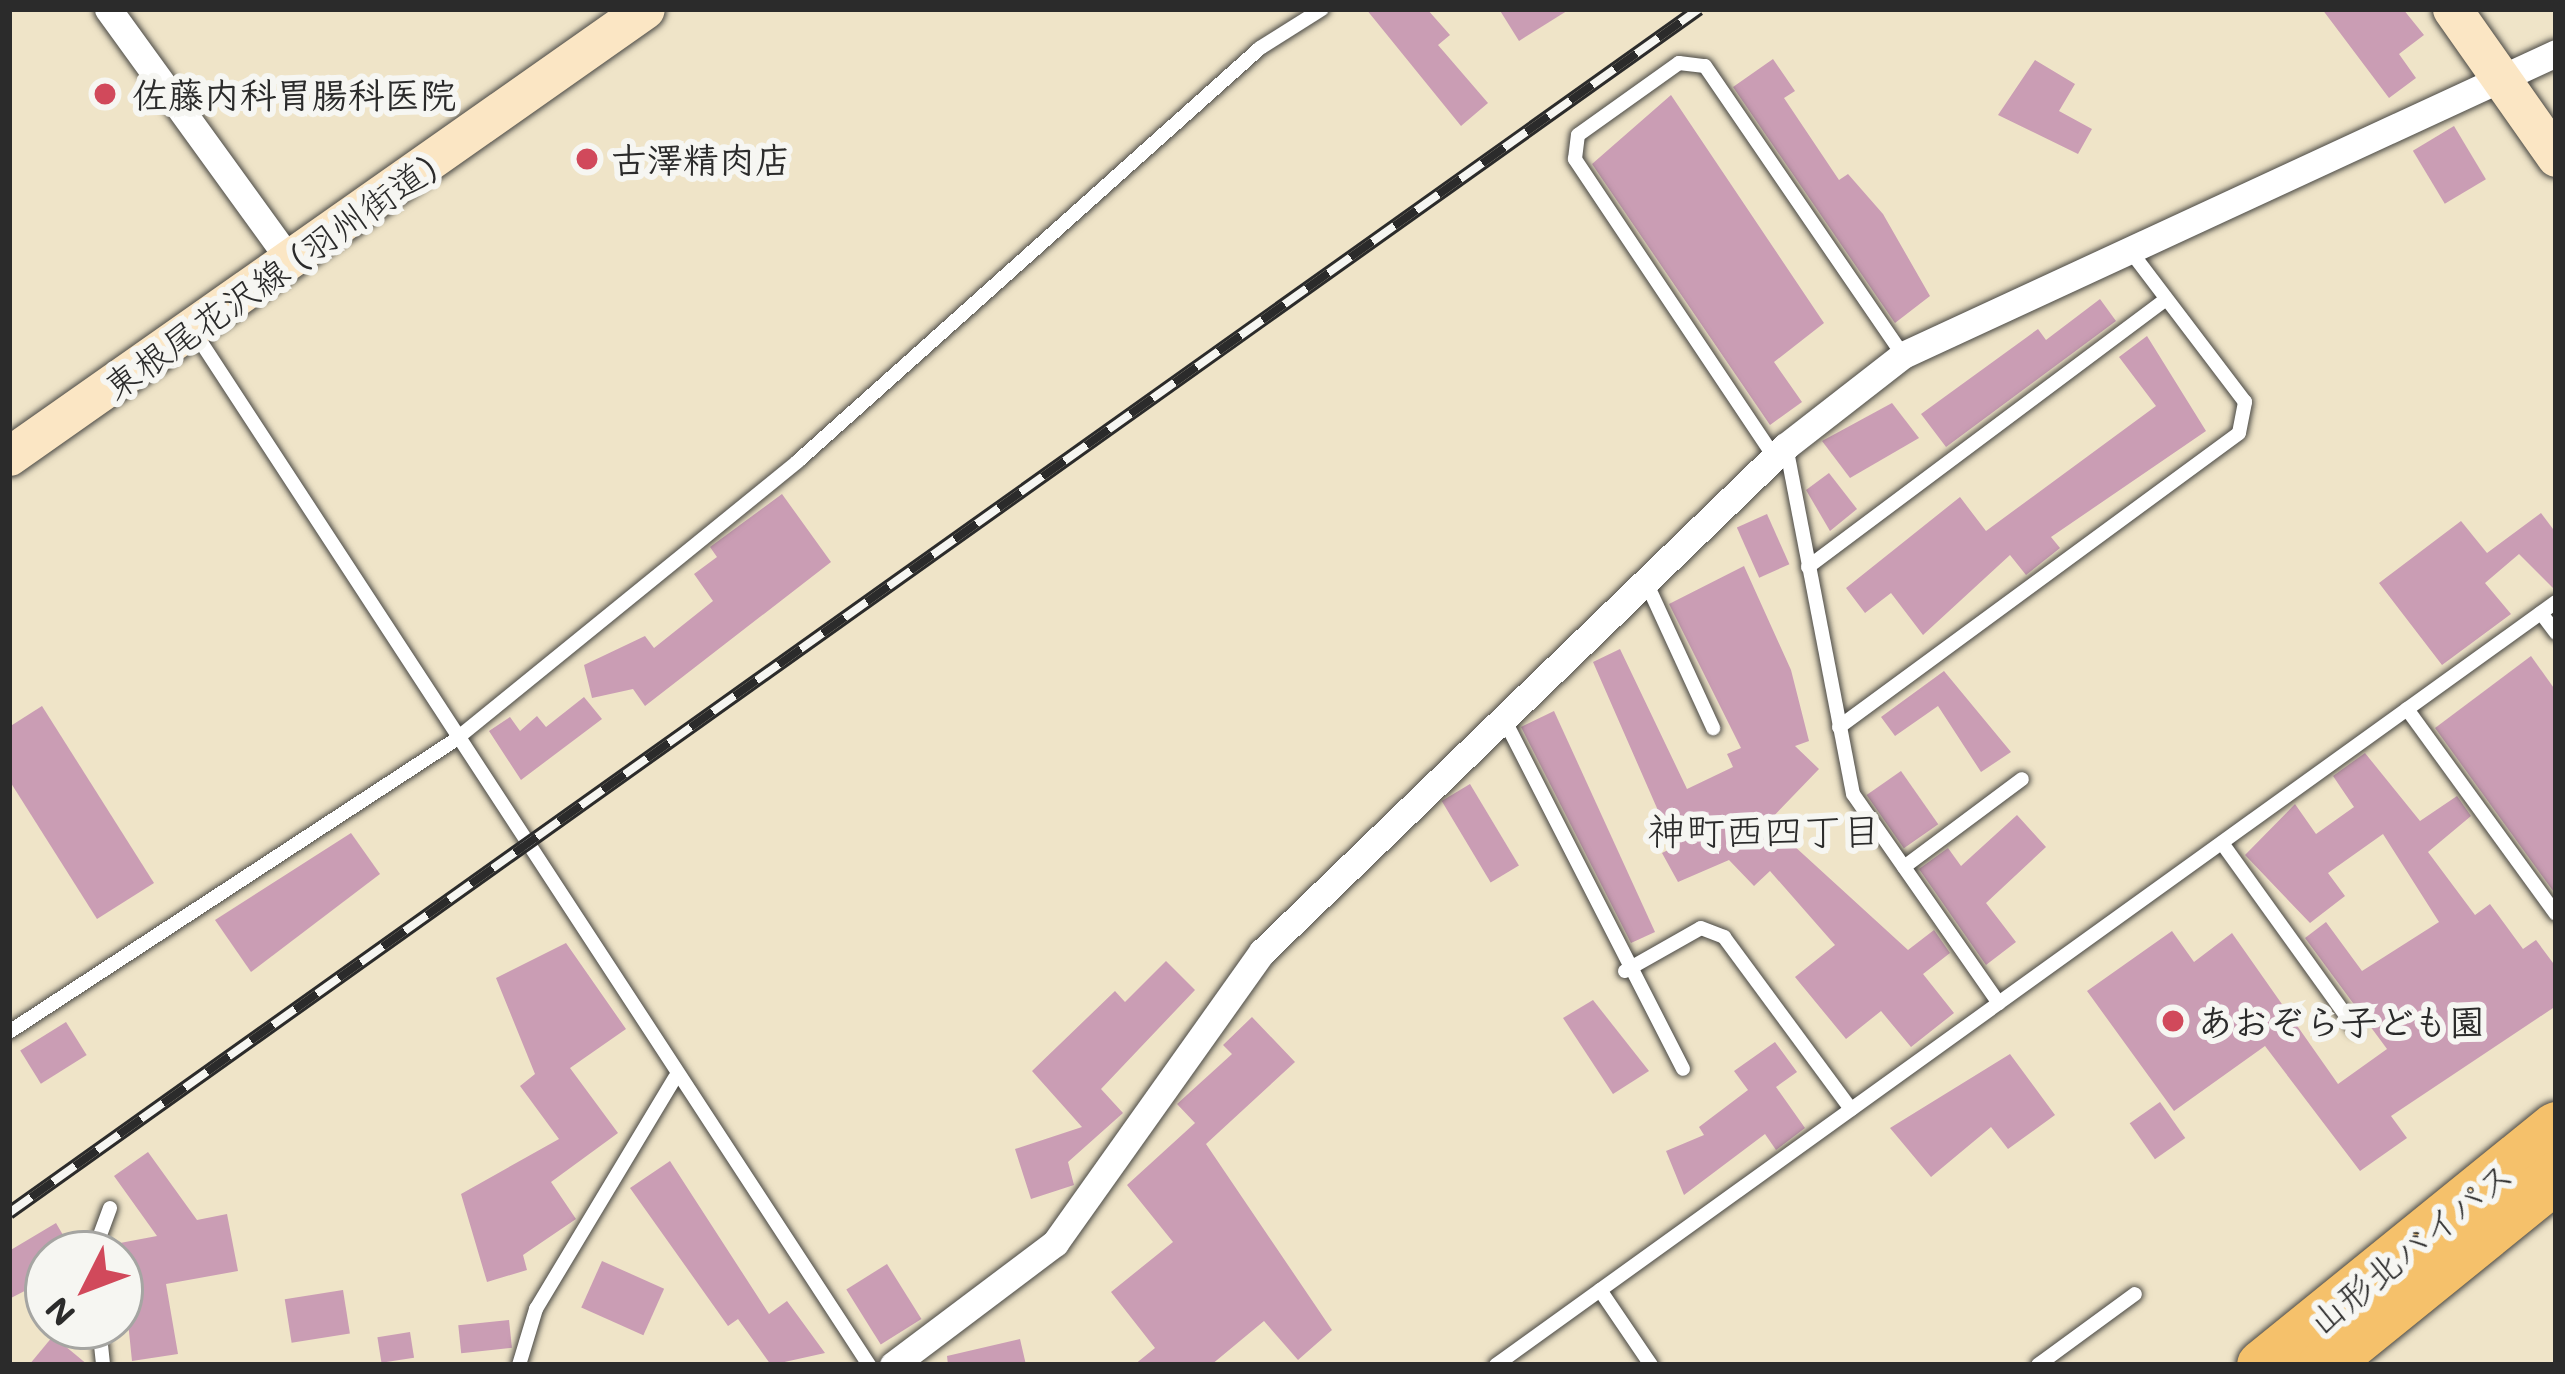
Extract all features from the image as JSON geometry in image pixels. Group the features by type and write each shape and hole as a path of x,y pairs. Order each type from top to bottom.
{"highway":[{"name":"山形北バイパス","path":"2262,1365 2556,1127"},
{"name":"山形北バイパス","path":"2323,1365 2556,1175"}],"main road":[{"path":"2452,9 2556,157"},
{"name":"東根尾花沢線 (羽州街道)","path":"9,456 291,262 638,11"}],"street":[{"path":"108,9 291,262"},
{"path":"892,1365 1054,1244 1262,952 1780,452 1903,356 2128,247 2556,52"}],"lane":[{"path":"9,1032 455,740 797,461 1260,48 1322,9"},
{"path":"1903,356 1705,66 1679,63 1578,135 1574,159 1780,452 1808,567 1852,794 1999,1003"},
{"path":"1839,727 2239,433 2245,403 2128,247"},
{"path":"1808,567 2166,299"},
{"path":"193,328 675,1078 868,1365"},
{"path":"1646,582 1714,728"},
{"path":"1496,1365 2556,602"},
{"path":"2541,613 2556,634"},
{"path":"2407,710 2556,914"},
{"path":"1504,719 1625,970 1683,1069"},
{"path":"1904,867 2022,779"},
{"path":"2222,842 2355,1028"},
{"path":"1625,970 1701,928 1724,937 1851,1109"},
{"path":"519,1365 536,1309 675,1078"},
{"path":"102,1230 110,1208"},
{"path":"1600,1290 1651,1365"},
{"path":"2038,1365 2135,1294"}],"building":[{"path":"1366,9 1427,9 1450,35 1438,45 1488,103 1461,126"},
{"path":"1499,9 1570,9 1519,41"},
{"path":"2322,9 2403,9 2424,35 2399,54 2416,78 2389,98"},
{"path":"1773,59 1795,91 1784,98 1839,180 1848,174 1883,214 1930,296 1895,323 1733,87"},
{"path":"2035,60 2075,84 2059,111 2092,129 2078,154 1998,115"},
{"path":"1671,95 1824,323 1774,362 1802,402 1770,425 1592,164"},
{"path":"2454,126 2486,179 2445,204 2413,151"},
{"path":"2100,299 2116,321 1946,447 1921,414 2038,329 2046,340"},
{"path":"2147,336 2206,431 2051,537 2060,548 2026,575 2010,555 1923,635 1891,593 1865,613 1846,588 1960,497 1986,531 2156,406 2119,357"},
{"path":"1892,403 1919,438 1850,478 1822,441"},
{"path":"1829,473 1857,509 1830,531 1806,490"},
{"path":"782,494 831,562 645,706 633,689 592,698 584,665 645,636 654,648 713,601 694,574 717,557 710,547"},
{"path":"2541,513 2556,533 2556,591 2519,554 2485,583 2511,614 2442,665 2379,583 2461,521 2487,553"},
{"path":"1767,514 1789,564 1759,578 1737,527"},
{"path":"1744,566 1791,670 1809,741 1795,746 1819,769 1768,822 1908,950 1934,930 1950,953 1923,974 1954,1013 1911,1047 1881,1011 1846,1039 1795,977 1835,945 1770,871 1754,886 1729,860 1678,882 1662,853 1674,847 1593,662 1620,649 1687,789 1733,767 1727,754 1741,748 1669,604"},
{"path":"2531,656 2556,691 2556,895 2435,728"},
{"path":"1944,671 2011,752 1981,772 1938,706 1895,736 1881,717"},
{"path":"584,697 602,719 521,780 489,731 510,717 520,731 537,716 546,727"},
{"path":"42,706 154,883 97,919 9,780 9,727"},
{"path":"1554,711 1655,932 1631,943 1521,727"},
{"path":"2365,753 2420,821 2457,796 2471,816 2428,852 2475,915 2490,904 2523,949 2536,940 2556,967 2556,1006 2391,1116 2407,1138 2360,1171 2265,1046 2174,1111 2087,991 2172,931 2194,962 2232,933 2338,1084 2387,1049 2305,938 2326,922 2362,971 2439,922 2383,834 2328,873 2345,896 2310,923 2245,855 2295,804 2316,834 2354,807 2333,776"},
{"path":"1901,771 1938,824 1904,848 1867,795"},
{"path":"1470,784 1519,865 1491,882 1442,801"},
{"path":"2017,815 2046,847 1986,903 2016,942 1986,965 1919,869 1948,848 1961,866"},
{"path":"351,833 380,874 251,972 215,920"},
{"path":"566,943 626,1029 570,1068 618,1133 551,1182 576,1219 523,1255 527,1270 487,1282 461,1194 559,1139 520,1086 535,1074 496,978"},
{"path":"1166,961 1195,990 1101,1089 1123,1113 1068,1162 1074,1185 1031,1199 1015,1149 1082,1127 1032,1071 1115,991 1125,1002"},
{"path":"1593,1000 1649,1071 1613,1094 1563,1018"},
{"path":"1252,1017 1295,1062 1206,1144 1332,1330 1298,1360 1264,1321 1211,1365 1134,1365 1155,1348 1111,1292 1173,1242 1127,1185 1195,1123 1177,1104 1232,1054 1223,1045"},
{"path":"66,1022 87,1055 41,1084 20,1051"},
{"path":"1775,1042 1797,1072 1776,1087 1805,1128 1776,1150 1765,1134 1684,1195 1666,1151 1704,1135 1699,1127 1748,1090 1734,1071"},
{"path":"2010,1054 2055,1115 2008,1149 1991,1127 1931,1177 1890,1128"},
{"path":"2160,1102 2185,1138 2155,1159 2130,1123"},
{"path":"148,1152 197,1220 227,1214 238,1271 166,1284 178,1354 132,1361 131,1350 144,1350 144,1238 157,1236 114,1176"},
{"path":"670,1161 769,1314 787,1301 825,1353 771,1365 738,1319 728,1326 630,1188"},
{"path":"24,1242 24,1291 9,1299 9,1251"},
{"path":"602,1261 664,1289 643,1335 581,1308"},
{"path":"887,1264 921,1319 881,1345 846,1289"},
{"path":"343,1290 350,1333 292,1343 285,1299"},
{"path":"509,1320 512,1348 461,1353 458,1325"},
{"path":"410,1332 414,1358 381,1363 377,1337"},
{"path":"1020,1339 1026,1365 948,1365 947,1356"},
{"path":"41,1350 70,1350 88,1365 29,1365"}],"railway":[{"path":"9,1213 1699,9"}],"place":[{"name":"佐藤内科胃腸科医院","path":"105,94"},
{"name":"古澤精肉店","path":"587,159"},
{"name":"あおぞら子ども園","path":"2173,1021"}],"district":[{"name":"神町西四丁目","path":"1764,830"}]}
